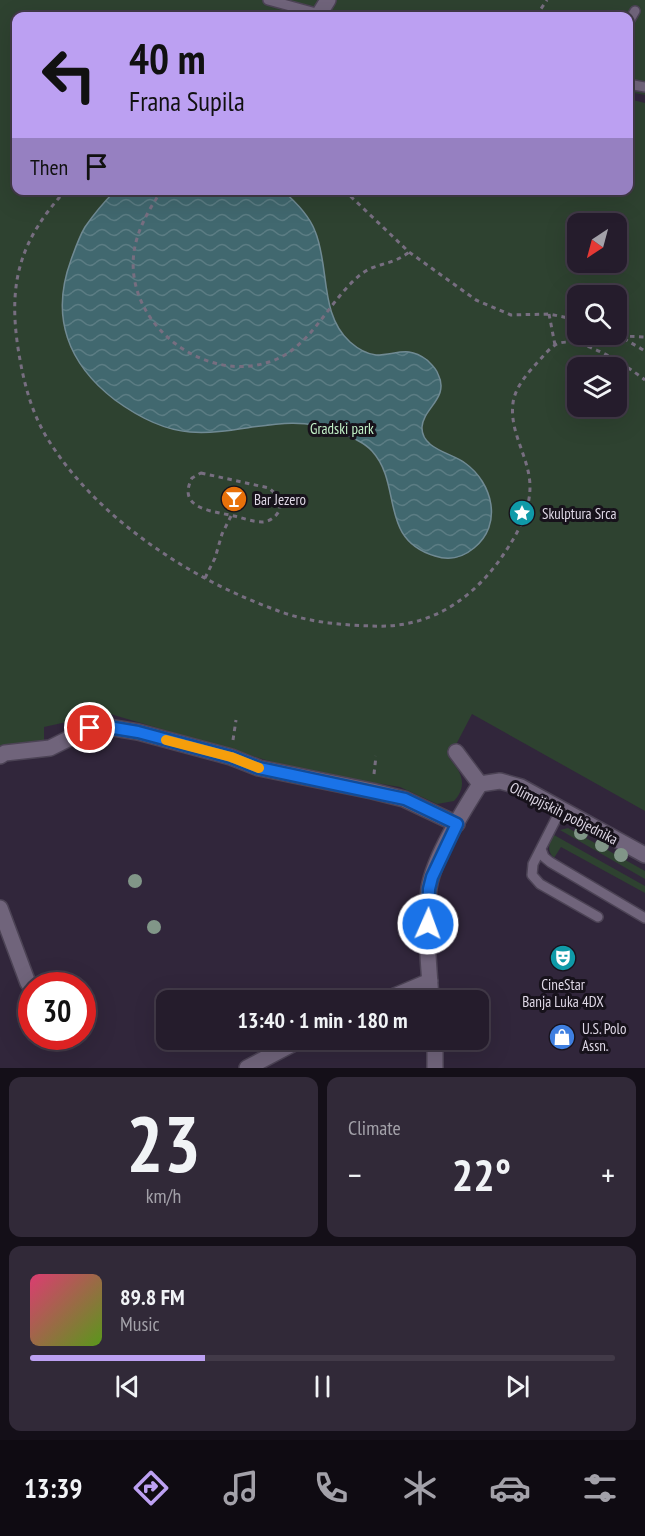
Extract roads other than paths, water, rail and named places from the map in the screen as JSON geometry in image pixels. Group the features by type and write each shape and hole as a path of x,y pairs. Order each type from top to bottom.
{"street":[{"path":"0,756 5,753 50,748 90,728 114,728 138,732 231,757 259,768 405,799 457,824"},
{"path":"431,990 429,889 437,864 480,784 456,752"},
{"name":"Olimpijskih pobjednika","path":"480,784 500,781 521,787 645,855"},
{"path":"0,908 24,972"},
{"path":"409,990 430,981"},
{"path":"246,1068 281,1050"},
{"path":"435,1050 435,1068"}],"lane":[{"path":"268,0 308,12"},
{"path":"561,809 532,869 535,879 598,916"},
{"path":"541,849 544,857 550,862 645,918"}],"water":[{"path":"112,195 288,195 302,209 315,231 320,245 329,304 340,331 350,342 365,352 376,355 414,353 427,360 437,372 441,390 423,420 423,434 426,440 438,450 465,463 482,481 491,504 489,528 483,539 474,548 456,558 440,558 417,548 405,537 398,524 387,479 372,451 355,439 336,431 318,425 300,423 227,431 180,431 141,417 115,400 85,371 75,355 63,320 62,301 71,260 83,231"}],"place":[{"name":"Bar Jezero","path":"234,499"},
{"name":"Skulptura Srca","path":"522,513"},
{"name":"CineStar Banja Luka 4DX","path":"563,958"},
{"name":"U.S. Polo Assn.","path":"562,1037"}],"park label":[{"name":"Gradski park","path":"342,428"}]}
